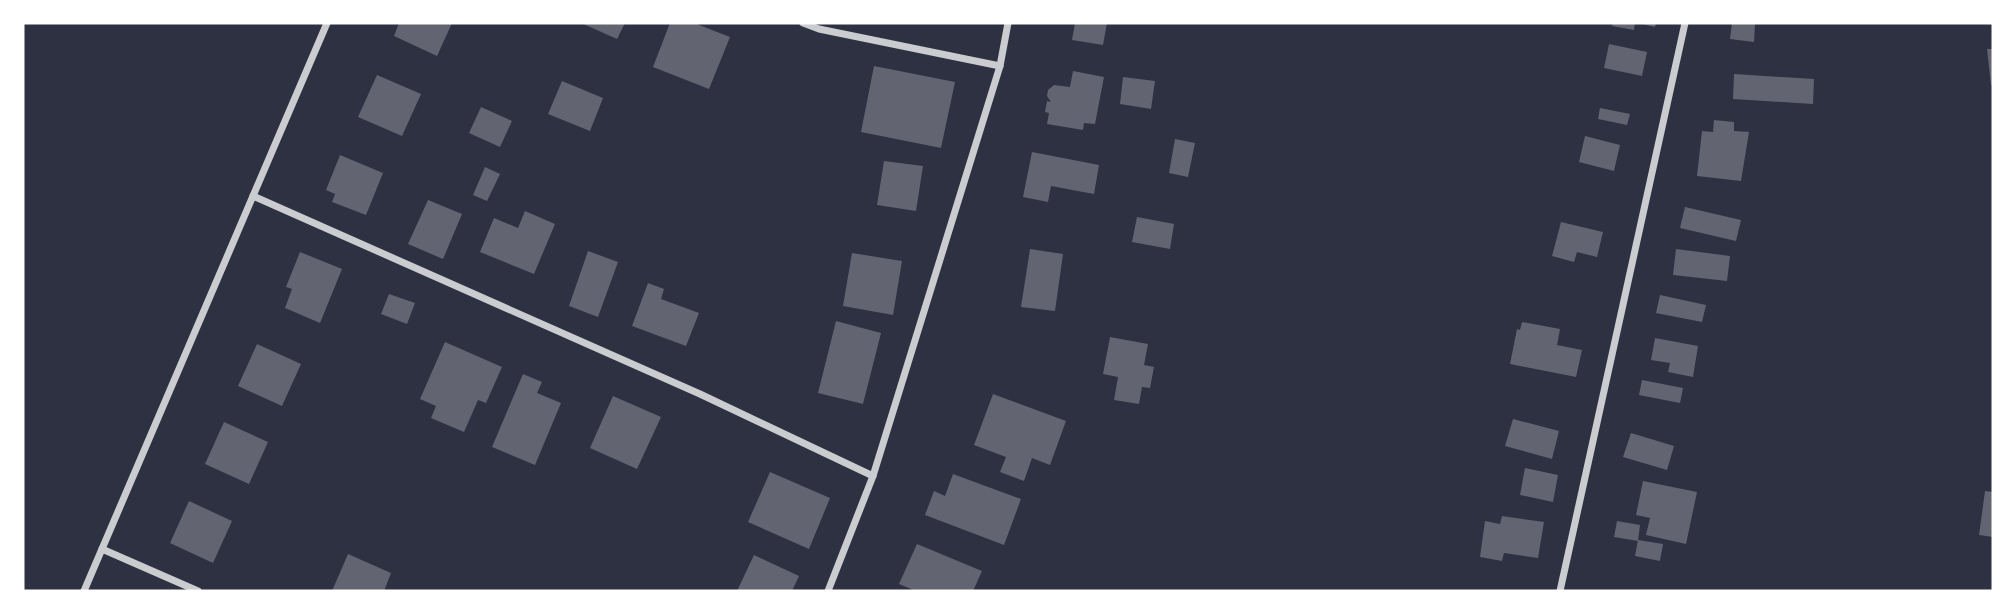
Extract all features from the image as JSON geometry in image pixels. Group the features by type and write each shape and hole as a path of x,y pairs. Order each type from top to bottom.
{"street":[{"path":"84,591 327,23"},
{"path":"803,23 819,29 1000,66"},
{"path":"828,591 873,476 1000,66 1008,23"},
{"path":"1560,591 1685,23"},
{"path":"253,196 700,394 873,476"},
{"path":"102,549 198,591"}],"building":[{"path":"399,23 452,23 437,56 394,36"},
{"path":"581,23 625,23 617,39"},
{"path":"670,23 694,23 730,37 709,89 653,67"},
{"path":"1075,23 1107,23 1103,45 1072,40"},
{"path":"1613,23 1635,23 1634,30 1612,26"},
{"path":"1638,23 1656,23 1655,27"},
{"path":"1732,23 1755,23 1754,42 1730,39"},
{"path":"1609,44 1647,52 1642,76 1604,68"},
{"path":"1987,49 1993,49 1993,85 1991,85"},
{"path":"874,66 955,82 941,148 861,132"},
{"path":"1073,71 1104,77 1095,124 1084,123 1083,130 1047,124 1047,101 1051,102 1047,96 1048,90 1054,85 1070,87"},
{"path":"1734,74 1814,79 1813,104 1733,99"},
{"path":"377,75 421,94 402,136 358,117"},
{"path":"1123,77 1155,81 1151,109 1120,104"},
{"path":"562,81 603,98 590,131 548,114"},
{"path":"481,107 512,121 500,147 469,133"},
{"path":"1600,108 1630,114 1627,125 1598,119"},
{"path":"1714,120 1734,122 1734,131 1749,132 1741,181 1697,176 1702,131 1713,132"},
{"path":"1585,136 1620,145 1614,171 1579,162"},
{"path":"1175,139 1195,143 1188,177 1169,173"},
{"path":"1032,152 1099,165 1094,194 1051,186 1048,202 1023,197"},
{"path":"340,155 383,173 366,215 332,202 335,194 326,190"},
{"path":"884,161 923,166 916,211 877,205"},
{"path":"485,167 500,174 487,201 473,195"},
{"path":"428,200 462,214 443,259 408,244"},
{"path":"1685,207 1741,220 1736,241 1680,228"},
{"path":"525,211 555,224 534,274 480,252 494,218 518,228"},
{"path":"1137,217 1174,224 1170,249 1132,242"},
{"path":"1561,222 1603,232 1597,257 1577,252 1574,262 1552,256"},
{"path":"1030,249 1063,254 1055,311 1021,307"},
{"path":"1676,249 1730,256 1727,281 1673,275"},
{"path":"588,251 618,262 598,317 569,306"},
{"path":"300,252 342,269 320,323 285,308 292,289 286,287"},
{"path":"852,253 902,261 893,315 843,306"},
{"path":"648,283 664,289 661,299 699,313 686,346 632,326"},
{"path":"389,294 415,303 407,324 381,314"},
{"path":"1660,295 1706,305 1702,322 1656,313"},
{"path":"836,321 881,333 863,404 818,393"},
{"path":"1522,322 1560,329 1557,345 1582,350 1576,377 1510,364 1517,329 1520,330"},
{"path":"1110,337 1148,344 1144,365 1154,367 1150,388 1142,387 1139,404 1114,400 1118,377 1103,374"},
{"path":"1655,338 1698,346 1693,377 1668,372 1670,363 1651,360"},
{"path":"445,342 502,367 486,403 478,400 464,432 431,418 436,406 420,399"},
{"path":"257,344 301,364 282,406 238,386"},
{"path":"523,374 542,382 537,393 561,403 535,465 492,447"},
{"path":"1642,380 1683,388 1680,403 1639,395"},
{"path":"993,394 1066,421 1050,465 1032,458 1024,481 1000,472 1006,457 974,445"},
{"path":"613,396 661,417 637,469 590,448"},
{"path":"1513,419 1559,431 1552,459 1505,446"},
{"path":"224,422 268,442 249,484 205,464"},
{"path":"1631,433 1674,446 1667,470 1623,457"},
{"path":"1525,468 1558,475 1553,502 1520,495"},
{"path":"770,472 830,498 809,549 748,522"},
{"path":"953,474 1021,499 1004,545 925,515 934,491 945,496"},
{"path":"1643,481 1697,492 1686,544 1646,535 1650,518 1636,515"},
{"path":"1985,491 1993,492 1993,537 1979,535"},
{"path":"189,501 232,521 213,563 170,543"},
{"path":"1502,516 1544,522 1538,558 1504,553 1502,561 1480,557 1485,521 1500,524"},
{"path":"1617,521 1640,525 1638,541 1614,537"},
{"path":"1638,540 1663,544 1660,561 1635,556"},
{"path":"917,544 982,571 973,591 916,591 899,584"},
{"path":"348,554 391,573 384,591 332,591"},
{"path":"754,555 799,576 792,591 737,591"}]}
